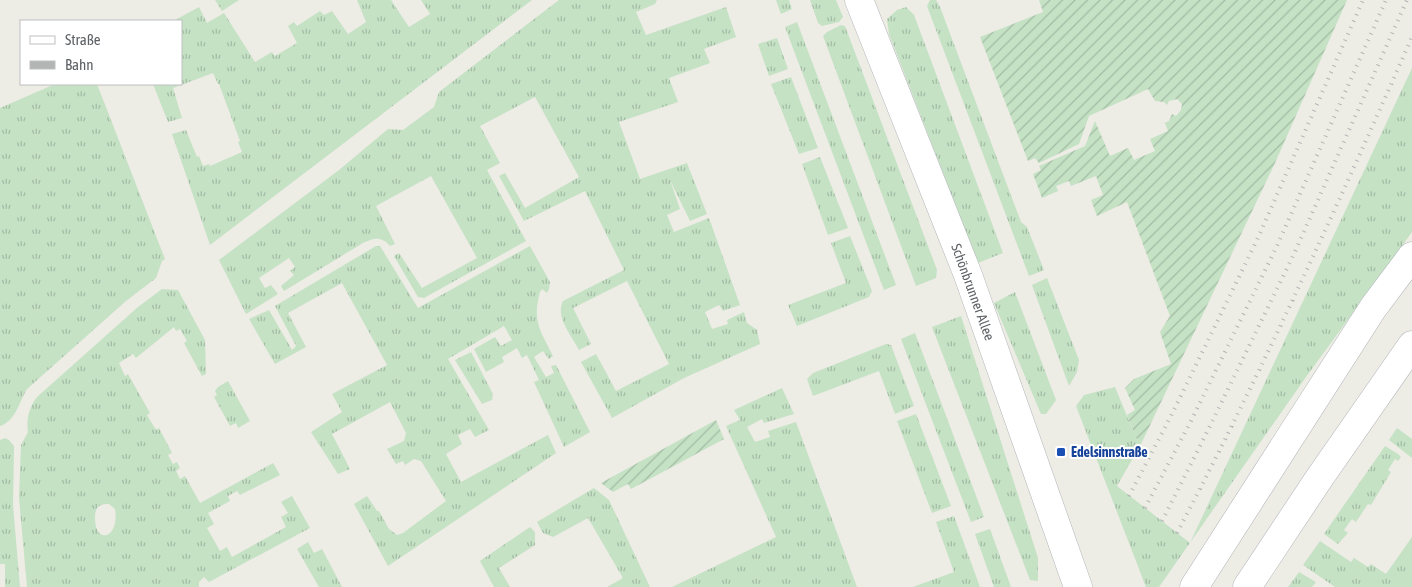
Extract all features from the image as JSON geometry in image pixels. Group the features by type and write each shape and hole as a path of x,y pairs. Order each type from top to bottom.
{"main road":[{"name":"Schönbrunner Allee","path":"859,0 968,275 1076,583"},
{"path":"1194,587 1373,308 1412,256"},
{"path":"1247,587 1318,480 1412,345"}],"green space":[{"path":"215,0 239,0 222,11"},
{"path":"357,0 391,0 409,27 430,14 421,0 532,0 210,245 172,134 186,130 197,157 199,156 203,166 209,164 210,166 242,152 238,142 240,141 219,84 213,73 182,85 182,20 175,20 199,7 207,23 224,13 255,62 272,52 275,56 297,43 288,26 294,22 297,26 320,11 324,15 332,11 348,34 366,22"},
{"path":"559,0 657,0 655,4 636,12 646,35 726,7 736,37 704,49 710,63 669,78 678,102 619,122 640,179 687,163 707,214 690,221 670,180 680,209 667,215 674,232 709,218 740,305 723,311 719,305 705,312 712,329 728,324 727,320 744,312 747,323 757,330 760,344 684,378 612,418 581,362 596,354 616,391 669,364 627,281 573,308 591,344 579,350 565,326 561,313 563,301 624,270 585,191 524,221 499,176 505,173 525,208 579,177 535,97 480,126 500,163 487,170 526,241 424,298 418,297 394,256 399,253 422,288 477,258 431,176 376,206 395,244 390,246 380,239 367,241 284,291 281,286 294,275 290,271 295,267 289,258 259,278 265,288 271,285 278,294 246,314 219,260 339,170 388,129 403,130 434,107 439,92"},
{"path":"776,0 789,0 792,9 781,14"},
{"path":"810,0 836,0 843,17 839,22 822,26 818,23"},
{"path":"930,0 936,0 940,7 1021,222 1027,227 1044,270 1029,276 927,6"},
{"path":"1039,0 1347,0 1275,163 1142,442 1136,438 1127,415 1135,410 1125,388 1134,379 1171,364 1160,332 1170,316 1127,202 1097,216 1091,200 1103,195 1096,176 1071,186 1069,181 1056,186 1058,191 1042,198 1033,174 1041,170 1039,166 1085,146 1095,121 1110,156 1128,148 1134,160 1155,151 1150,139 1168,131 1165,123 1169,121 1172,114 1176,116 1181,110 1182,104 1177,99 1169,101 1167,105 1164,102 1155,101 1148,89 1089,116 1079,144 1039,163 1035,158 1028,161 980,37 1043,12"},
{"path":"906,7 914,15 1003,253 978,263 889,34 887,19 897,10"},
{"path":"797,22 896,285 884,290 785,27"},
{"path":"841,25 845,26 937,270 936,278 916,286 823,36"},
{"path":"777,38 788,69 769,76 758,44"},
{"path":"1412,68 1412,232 1306,377 1190,542"},
{"path":"791,77 818,148 799,154 771,84"},
{"path":"53,85 97,85 165,259 162,261 156,278 126,301 27,389 13,416 0,426 0,108"},
{"path":"153,85 181,85 173,88 182,118 168,122"},
{"path":"820,157 848,228 828,235 802,164"},
{"path":"850,236 872,291 869,297 797,326 788,305 846,283 831,243"},
{"path":"376,246 380,246 418,308 530,246 550,282 547,293 542,289 540,292 537,318 544,339 553,356 549,359 543,351 534,357 546,377 554,373 551,366 556,365 590,432 564,447 534,382 539,380 527,355 522,358 517,348 502,357 504,362 486,372 474,349 495,337 501,346 512,340 504,326 448,359 489,430 475,437 470,429 458,435 462,444 446,454 461,482 548,435 556,453 388,566 354,504 367,496 377,511 379,511 389,529 397,535 403,533 446,501 421,461 414,459 405,465 403,461 396,464 387,449 404,441 406,433 390,402 332,434 350,469 338,474 311,432 342,412 332,394 387,365 342,283 288,313 306,347 275,364 249,319 269,310 292,350 296,346 275,306"},
{"path":"1047,278 1079,360 1077,372 1069,386 1032,285"},
{"path":"162,289 178,290 205,340 206,374 202,376 184,343 187,341 180,329 176,331 174,327 136,358 133,354 119,363 125,376 128,374 150,413 147,415 156,430 159,428 172,453 168,455 173,464 177,462 180,468 176,471 180,479 185,476 200,503 273,463 280,475 240,495 237,491 228,496 230,501 208,513 214,524 207,528 220,551 227,547 232,557 286,527 281,517 288,513 281,502 292,496 310,528 209,582 204,577 199,582 199,587 27,587 19,498 21,445 28,432 30,409 37,397 138,307","holes":["109,504 115,509 116,519 111,532 103,535 96,527 95,512 99,506"]},
{"path":"1015,292 1056,400 1046,414 1041,414 994,303"},
{"path":"961,316 1038,558 1038,581 1030,580 932,327"},
{"path":"915,333 984,517 971,522 901,339"},
{"path":"886,344 891,345 914,406 895,414 879,371 813,396 807,379 813,373"},
{"path":"471,352 493,394 492,400 482,404 455,360"},
{"path":"228,381 250,421 238,428 236,423 230,426 214,397 217,395 215,391 218,387"},
{"path":"1115,387 1136,438 1142,442 1117,486 1190,543 1159,587 1146,587 1076,406 1084,395"},
{"path":"782,388 794,414 764,423 762,419 747,427 755,442 770,437 768,431 796,422 857,587 672,587 776,537 726,426 740,420 734,410"},
{"path":"916,414 951,506 932,513 897,421"},
{"path":"716,420 724,439 631,489 628,484 613,492 601,483"},
{"path":"1397,428 1412,439 1412,458 1389,440"},
{"path":"5,438 14,446 13,505 20,587 5,587 5,564 0,564 0,440"},
{"path":"1385,446 1401,457 1398,461 1395,459 1388,470 1391,472 1371,505 1368,504 1356,522 1352,519 1344,530 1348,533 1338,544 1324,534"},
{"path":"594,488 609,500 650,587 607,587 623,578 588,518 553,537 543,533 537,522"},
{"path":"954,516 980,587 913,587 954,572 936,522"},
{"path":"530,527 535,532 535,545 499,568 510,587 494,587 480,561"},
{"path":"990,529 1011,587 994,587 975,534"},
{"path":"1412,537 1412,587 1335,587 1303,565 1320,541 1351,562 1354,558 1368,567 1371,564 1386,574"},
{"path":"308,542 314,553 322,549 342,587 319,587 297,549"},
{"path":"1299,572 1316,582 1312,587 1288,587"}],"railway":[{"path":"1129,496 1173,412 1257,240 1363,0"},
{"path":"1145,508 1191,421 1276,248 1386,0"},
{"path":"1162,521 1293,256 1407,0"},
{"path":"1177,533 1299,287 1412,37"}],"place":[{"name":"Edelsinnstraße","path":"1061,452"}]}
